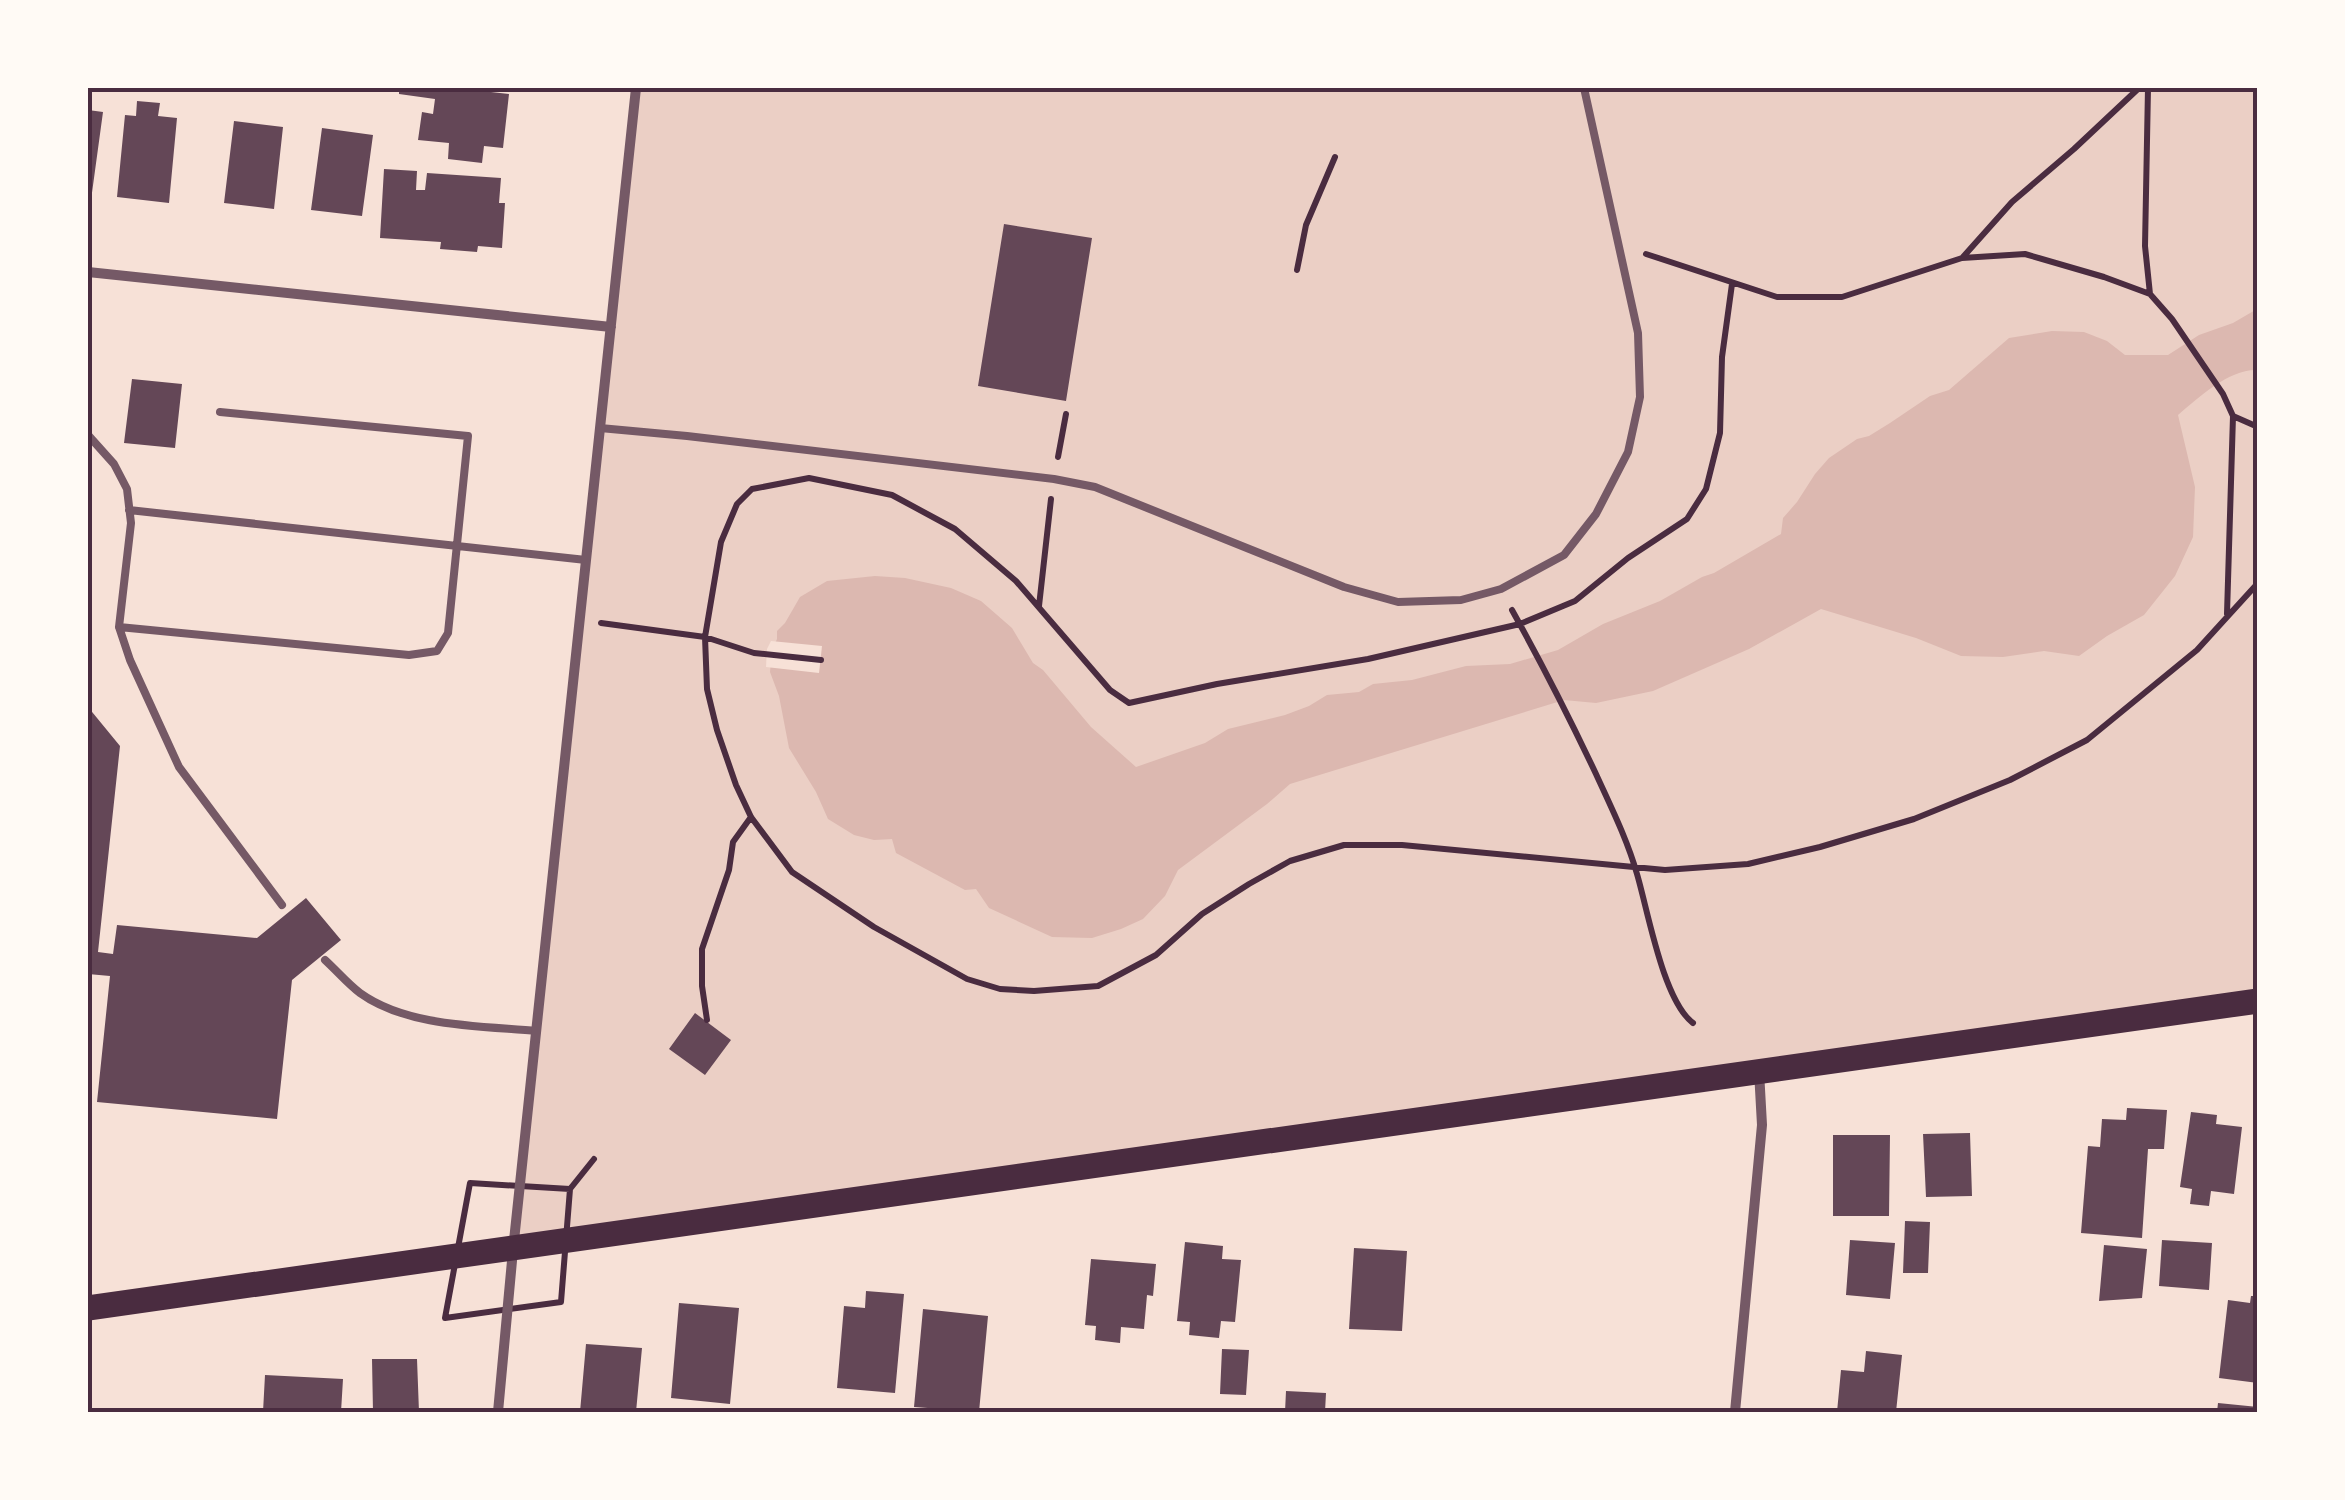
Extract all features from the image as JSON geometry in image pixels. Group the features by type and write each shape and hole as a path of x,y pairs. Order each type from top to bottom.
{"main road":[{"path":"88,1308 2258,1002"}],"street":[{"path":"498,1412 636,88"},
{"path":"88,272 611,327"},
{"path":"1735,1412 1762,1125 1758,1070"}],"lane":[{"path":"600,428 1054,479 1095,487 1344,587 1398,602 1461,600 1501,589 1564,555 1596,514 1628,452 1640,396 1638,333 1584,88"},
{"path":"119,627 409,655 437,651 448,633 468,436 220,412"},
{"path":"88,435 114,464 127,489 131,522 119,627 130,660 179,766 282,905"},
{"path":"129,510 586,560"},
{"path":"325,960 360,993 396,1012 537,1031"}],"path":[{"path":"1962,258 2012,202 2139,88"},
{"path":"2148,88 2145,246 2150,294"},
{"path":"1297,270 1306,225 1335,157"},
{"path":"1618,244 1777,297 1842,297 1962,258 2024,254 2150,294 2223,394 2233,416 2227,617"},
{"path":"1732,284 1722,357 1720,434 1706,489 1687,519 1628,558 1575,601 1520,624 1368,659 1129,703 1110,690 1016,581 955,529 892,496 809,478 752,489 737,504 721,542 704,637 707,689 716,730 750,817 792,872 874,927 967,980 1034,991 1098,986 1156,954 1202,914 1249,884 1290,861 1344,845 1402,845 1665,870 1748,864 1914,818 2010,780 2087,740 2197,650 2258,584"},
{"path":"1039,607 1066,414"},
{"path":"2233,416 2258,426"},
{"path":"1501,589 1533,646 1619,824 1679,1009 1693,1023"},
{"path":"580,620 704,637 754,653 821,660"},
{"path":"707,1020 702,949 729,870 733,842 750,817"},
{"path":"570,1188 594,1159"}],"shaded area":[{"path":"635,88 2257,88 2257,1005 513,1250"},
{"path":"2257,309 2257,370 2225,379 2178,415 2195,487 2193,537 2175,576 2144,615 2079,656 2044,651 2003,657 1961,656 1821,609 1749,649 1653,691 1596,703 1564,700 1290,784 1178,870 1165,896 1143,919 1092,938 1052,937 989,908 976,889 965,890 896,853 892,839 854,835 828,819 789,748 770,672 772,650 777,631 800,597 827,581 875,576 905,578 951,588 981,601 1012,628 1033,663 1091,727 1136,767 1205,743 1228,729 1309,706 1327,695 1359,692 1373,684 1412,680 1466,666 1510,664 1558,650 1603,624 1660,601 1781,534 1783,518 1829,458 1930,396 1949,390 2009,338 2052,331 2084,332 2107,341 2125,355 2168,355 2199,335"}],"pier":[{"path":"771,641 822,646 819,673 766,667"}],"building":[{"path":"399,88 455,88 509,94 503,148 484,146 482,163 448,159 449,143 418,140 422,112 433,114 435,99 399,94"},
{"path":"137,101 160,103 158,116 177,118 169,203 117,197 125,115 136,116"},
{"path":"88,110 103,112 91,200 88,199"},
{"path":"234,121 283,127 274,209 224,203"},
{"path":"322,128 373,135 362,216 311,210"},
{"path":"384,169 417,171 416,190 425,190 427,173 501,178 499,203 505,203 502,248 478,246 477,252 440,249 441,242 380,238"},
{"path":"1004,224 1092,238 1066,401 978,386"},
{"path":"132,379 182,384 175,448 124,443"},
{"path":"88,707 120,746 98,952 113,954 117,925 257,938 306,898 341,940 292,980 277,1119 97,1102 110,976 88,974"},
{"path":"695,1013 731,1040 705,1075 669,1049"},
{"path":"2127,1108 2167,1110 2164,1149 2148,1149 2142,1238 2081,1233 2088,1146 2100,1147 2102,1119 2126,1120"},
{"path":"2191,1112 2217,1115 2216,1124 2242,1127 2234,1194 2211,1191 2209,1206 2190,1204 2192,1189 2180,1187"},
{"path":"1970,1133 1972,1196 1926,1197 1923,1134"},
{"path":"1833,1135 1890,1135 1889,1216 1833,1216"},
{"path":"1905,1221 1930,1222 1928,1273 1903,1273"},
{"path":"1850,1240 1895,1243 1890,1299 1846,1295"},
{"path":"2162,1240 2212,1243 2209,1290 2159,1286"},
{"path":"1185,1242 1223,1246 1222,1259 1241,1260 1235,1322 1221,1321 1219,1338 1189,1335 1190,1322 1177,1321"},
{"path":"2104,1245 2147,1249 2142,1298 2099,1301"},
{"path":"1354,1248 1407,1251 1402,1331 1349,1329"},
{"path":"1091,1259 1156,1264 1153,1296 1147,1295 1144,1329 1121,1327 1120,1343 1095,1340 1096,1326 1085,1325"},
{"path":"866,1291 904,1294 895,1393 837,1388 844,1306 865,1308"},
{"path":"2251,1296 2258,1296 2258,1383 2219,1378 2228,1300 2250,1303"},
{"path":"679,1303 739,1308 730,1404 671,1398"},
{"path":"923,1309 988,1316 979,1412 914,1407"},
{"path":"586,1344 642,1348 636,1412 580,1412"},
{"path":"1222,1349 1249,1350 1246,1395 1220,1394"},
{"path":"1866,1351 1902,1355 1896,1412 1837,1412 1841,1370 1864,1372"},
{"path":"372,1359 417,1359 419,1412 373,1412"},
{"path":"265,1375 343,1379 341,1412 263,1412"},
{"path":"1286,1391 1326,1393 1325,1412 1285,1412"},
{"path":"2218,1403 2258,1407 2258,1412 2217,1412"}]}
